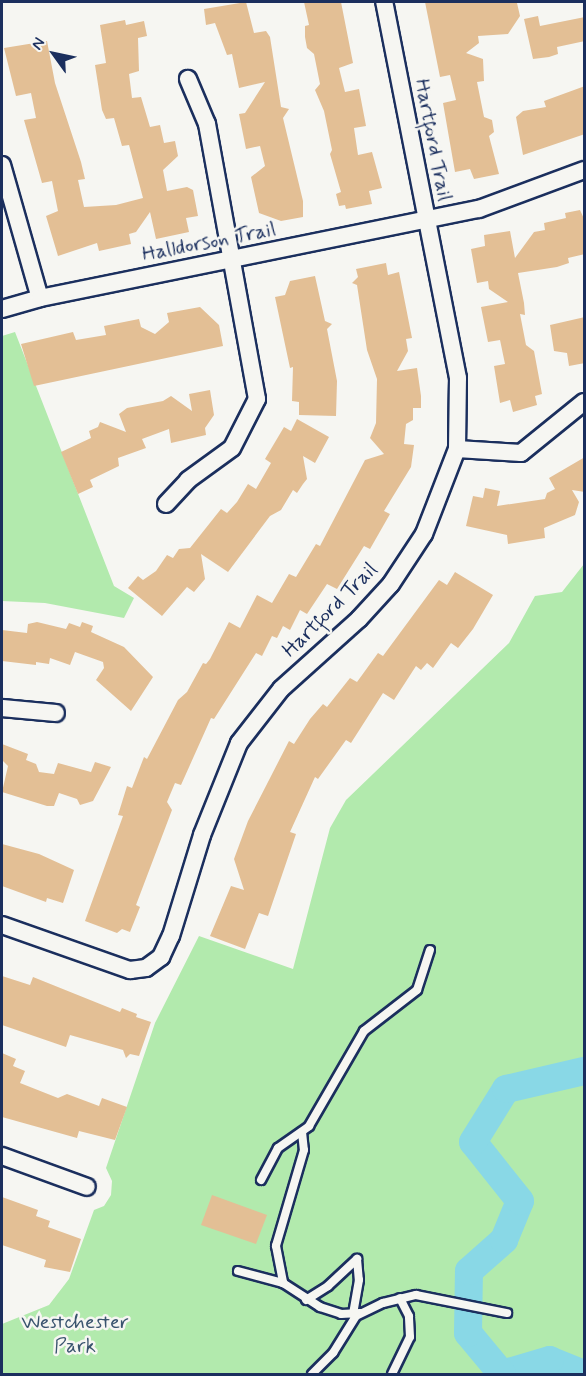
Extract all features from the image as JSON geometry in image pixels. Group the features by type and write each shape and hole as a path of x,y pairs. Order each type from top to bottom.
{"street":[{"name":"Hartford Trail","path":"2,925 130,970 146,968 161,957 171,936 202,835 239,743 281,689 359,619 391,584 424,534 457,448 458,378 384,2"},
{"path":"166,504 188,480 232,448 255,408 258,388 207,124 188,79"},
{"path":"2,165 40,298"},
{"name":"Halldorson Trail","path":"2,309 40,298 426,222 489,206 585,170"},
{"path":"457,448 521,453 585,402"},
{"path":"2,708 56,713"},
{"path":"2,1156 87,1187"}],"lane":[{"path":"261,1180 278,1148 302,1132 324,1104 364,1031 417,990 430,950"},
{"path":"284,1282 276,1246 304,1150 302,1132"},
{"path":"306,1300 328,1286 357,1259 359,1280 357,1313 333,1353 312,1374"},
{"path":"238,1272 284,1282 306,1300 327,1310 357,1313 412,1295 490,1313 507,1313"},
{"path":"392,1374 410,1337 409,1316 400,1298"}],"green space":[{"path":"15,332 114,586 134,598 124,618 45,603 2,601 2,336"},
{"name":"Westchester Park","path":"584,564 584,1374 2,1374 2,1324 49,1305 69,1279 94,1210 104,1206 111,1195 112,1181 106,1168 155,1023 199,936 293,969 330,828 346,800 509,643 535,596 562,592"}],"building":[{"path":"246,2 254,33 266,31 270,37 281,107 289,109 283,118 303,201 303,217 281,221 259,213 251,177 265,166 260,146 246,149 239,114 245,113 265,82 239,88 232,54 227,55 215,23 206,25 204,9"},
{"path":"304,2 341,2 353,63 339,68 345,92 359,89 366,126 354,128 358,155 372,152 382,188 369,191 372,204 346,209 345,205 339,206 336,194 341,192 330,154 332,150 324,111 315,90 320,84 314,54 307,48 305,37 305,26 309,25"},
{"path":"425,2 517,3 520,16 508,34 478,36 479,43 466,53 483,59 484,81 477,82 484,117 492,120 494,132 489,136 499,174 474,179 470,169 455,172 443,103 456,100 450,75 440,77"},
{"path":"538,16 540,26 585,17 585,41 557,47 558,54 533,59 524,19"},
{"path":"125,20 126,25 144,21 147,36 138,38 139,71 129,74 132,98 141,97 150,127 160,125 164,143 175,141 178,156 163,170 167,191 187,187 193,190 198,216 186,218 189,232 156,239 150,212 136,232 129,234 131,244 99,251 97,243 58,256 46,216 58,211 52,181 42,183 24,120 36,118 31,93 16,96 4,48 47,41 55,83 85,179 78,180 84,207 116,205 143,198 129,145 122,146 114,118 106,119 102,110 95,65 106,63 100,25"},
{"path":"585,86 585,134 523,155 516,117 523,111 546,107 544,101"},
{"path":"580,210 585,221 585,254 568,258 569,263 557,267 518,273 524,303 525,315 520,314 526,345 534,351 542,394 535,396 537,405 513,412 510,400 500,403 494,366 505,364 500,340 488,342 481,307 508,302 489,289 488,281 477,283 471,249 485,246 484,235 510,231 515,258 534,232 545,230 544,223 566,218 565,213"},
{"path":"386,263 388,275 399,272 412,338 406,339 408,351 397,371 417,368 421,396 421,408 413,408 413,420 406,424 404,444 414,445 411,467 384,511 390,514 370,549 364,546 337,589 327,584 307,614 300,610 290,630 283,626 277,638 272,636 262,656 256,653 214,719 211,718 181,785 175,783 167,802 172,810 136,905 140,907 130,932 122,929 117,933 85,921 123,816 118,815 127,786 132,788 144,757 147,759 178,700 187,692 203,663 206,664 210,659 229,622 240,628 257,595 272,603 289,574 296,577 316,544 320,546 365,460 384,454 370,438 376,423 377,379 367,350 357,285 352,283 358,277 356,269"},
{"path":"315,276 325,321 332,324 327,329 337,381 336,416 299,415 299,402 292,401 293,367 290,368 275,297 285,295 290,281"},
{"path":"200,307 219,325 223,346 34,386 21,344 73,332 76,340 106,335 104,326 139,319 141,327 155,334 169,322 167,313"},
{"path":"585,317 585,363 569,366 567,353 554,351 550,325"},
{"path":"210,390 214,415 205,428 206,435 171,443 169,429 142,439 146,448 118,458 119,466 90,480 93,487 78,494 61,452 91,438 89,431 98,427 100,422 126,432 119,414 127,408 163,401 171,396 192,411 189,394"},
{"path":"297,419 329,437 315,463 303,456 307,479 297,493 293,490 281,510 270,516 228,572 201,554 205,579 194,592 187,587 162,616 128,588 138,576 143,580 156,571 167,555 173,558 179,549 190,548 221,509 227,513 237,502 248,484 256,489 271,463 265,459 284,427 291,431"},
{"path":"585,457 585,492 572,490 579,502 575,515 544,528 545,538 508,544 507,535 466,526 473,496 483,498 485,488 500,491 497,506 545,499 547,493 555,489 549,478"},
{"path":"455,572 493,595 473,629 458,648 451,643 433,668 427,663 421,670 416,666 394,700 383,693 351,743 346,740 318,779 315,777 290,832 296,834 268,916 259,913 245,949 210,936 231,886 244,890 234,859 248,821 289,741 294,744 310,719 323,704 327,707 350,678 357,682 378,653 383,656 439,580 447,585"},
{"path":"37,622 66,629 69,623 80,627 82,622 93,626 91,632 124,647 153,677 131,711 96,680 104,668 103,662 75,652 70,665 50,658 49,664 36,662 36,665 2,661 2,630 27,633 28,624"},
{"path":"2,744 28,754 26,760 36,764 39,772 54,774 58,763 91,772 95,762 111,767 93,801 80,805 77,799 59,793 54,806 47,806 2,792 8,766 2,760"},
{"path":"2,844 39,854 74,870 63,903 47,898 46,902 2,886"},
{"path":"2,976 30,985 33,977 120,1012 122,1008 137,1014 136,1017 151,1022 139,1056 130,1054 126,1058 123,1050 70,1035 66,1047 2,1025"},
{"path":"2,1053 16,1059 13,1066 25,1071 20,1083 58,1098 67,1094 99,1106 102,1098 127,1107 115,1140 79,1131 77,1138 2,1117"},
{"path":"212,1195 267,1215 256,1244 201,1225"},
{"path":"2,1197 38,1210 36,1216 50,1221 48,1227 81,1239 70,1272 44,1267 46,1260 2,1245"}],"waterway":[{"path":"584,1071 506,1089 473,1142 520,1201 504,1240 469,1271 468,1333 502,1374 550,1360 584,1374"}]}
